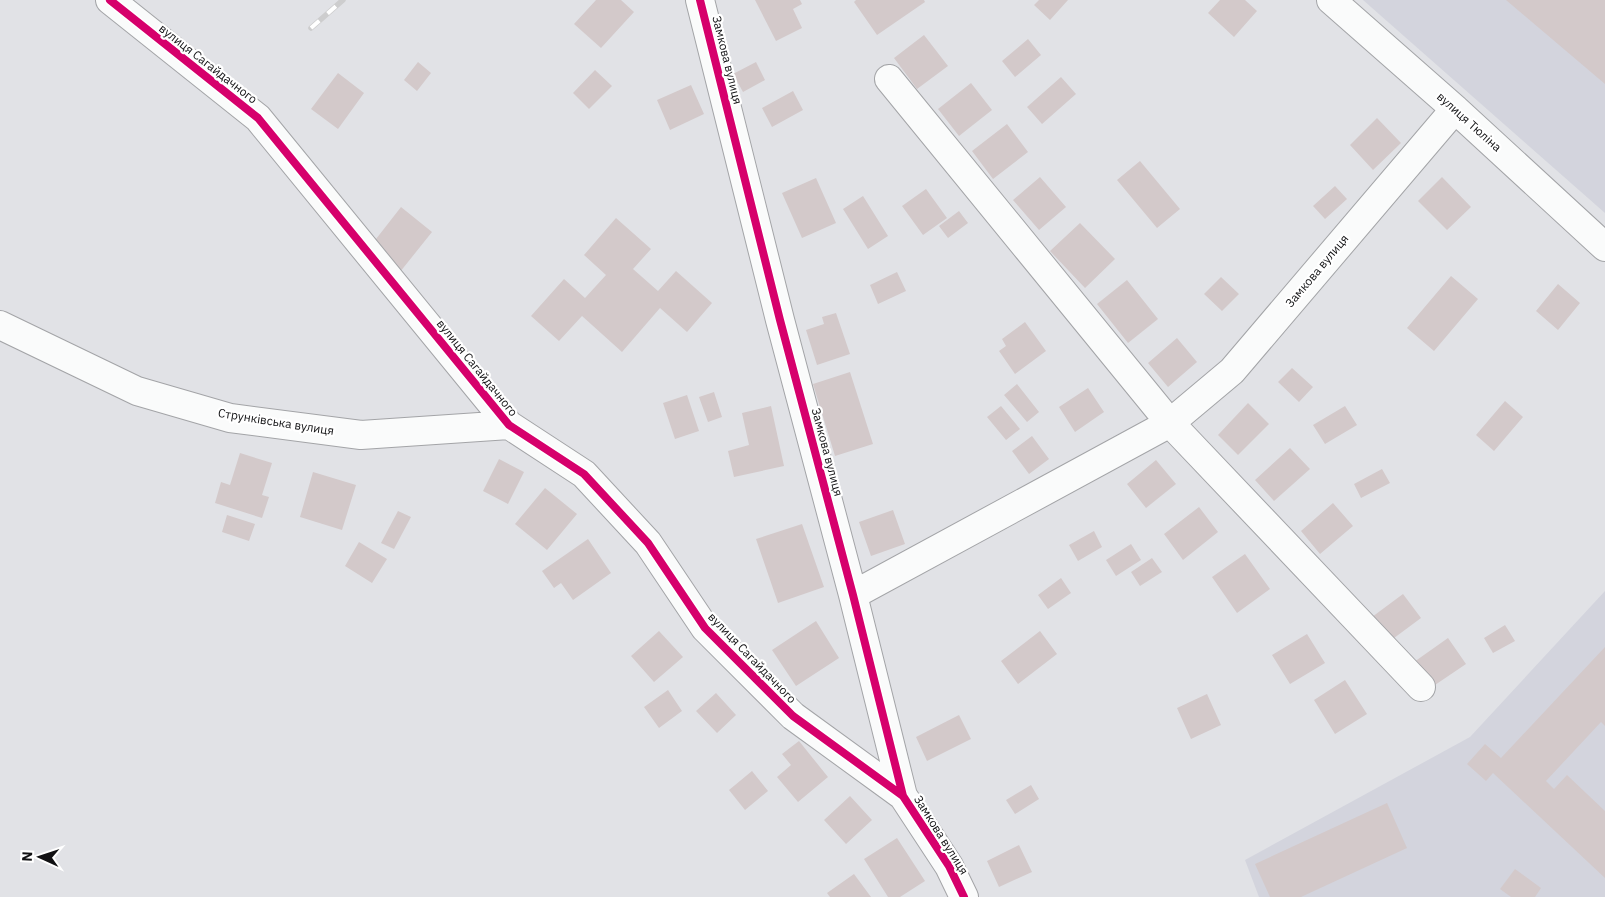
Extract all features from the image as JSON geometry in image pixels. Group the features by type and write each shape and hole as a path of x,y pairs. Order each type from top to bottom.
{"street":[{"name":"вулиця Сагайдачного","path":"110,0 258,118 509,425 584,474 648,544 705,628 793,716 903,796"},
{"name":"Замкова вулиця","path":"700,0 780,320 853,596 903,796 950,866 964,897"},
{"name":"вулиця Тюліна","path":"1330,0 1455,109 1605,247"},
{"path":"889,79 1170,423 1421,687"},
{"name":"Замкова вулиця","path":"853,596 1170,423 1232,371 1455,109"},
{"name":"Струнківська вулиця","path":"0,325 137,391 230,418 361,435 509,425"}],"shaded area":[{"path":"1363,0 1605,0 1605,213"},
{"path":"1605,591 1605,897 1259,897 1245,860 1470,737"}],"building":[{"path":"596,0 621,0 634,12 601,48 574,24"},
{"path":"755,0 800,0 802,4 793,9 802,28 776,41"},
{"path":"856,0 924,0 925,2 877,35 854,2"},
{"path":"1039,0 1068,0 1050,20 1034,5"},
{"path":"1220,0 1245,0 1257,11 1234,37 1208,13"},
{"path":"1506,0 1605,0 1605,84"},
{"path":"924,35 948,66 917,89 894,58"},
{"path":"1028,39 1041,55 1015,77 1002,61"},
{"path":"418,62 431,73 417,91 404,80"},
{"path":"756,62 765,80 743,92 733,74"},
{"path":"595,70 612,86 589,109 573,93"},
{"path":"338,73 364,93 338,129 311,109"},
{"path":"1061,77 1076,94 1042,124 1027,107"},
{"path":"971,83 992,110 959,136 938,109"},
{"path":"691,85 704,114 670,130 657,100"},
{"path":"793,91 803,110 772,127 762,108"},
{"path":"1377,118 1401,143 1373,170 1350,145"},
{"path":"1007,124 1028,152 993,179 972,151"},
{"path":"1140,161 1180,209 1157,228 1117,180"},
{"path":"1040,177 1066,207 1039,230 1013,200"},
{"path":"1442,177 1471,207 1447,230 1418,201"},
{"path":"816,178 836,223 802,238 782,193"},
{"path":"1335,186 1347,199 1325,219 1313,206"},
{"path":"926,189 947,218 923,235 902,206"},
{"path":"863,196 888,236 868,249 843,209"},
{"path":"401,207 432,232 400,272 369,248"},
{"path":"959,211 968,223 948,238 939,226"},
{"path":"616,218 651,249 633,269 658,291 676,271 712,303 687,332 660,308 622,352 582,316 559,341 531,316 564,279 585,298 606,275 584,255"},
{"path":"1080,223 1115,259 1085,288 1050,251"},
{"path":"897,272 906,291 878,304 870,285"},
{"path":"1451,276 1478,299 1434,351 1407,328"},
{"path":"1221,277 1239,294 1222,311 1204,294"},
{"path":"1127,280 1158,319 1128,343 1097,304"},
{"path":"1558,284 1580,303 1558,330 1536,311"},
{"path":"836,313 850,354 817,365 806,330 824,324 822,317"},
{"path":"1025,322 1046,351 1015,374 999,351 1006,346 1002,339"},
{"path":"1177,338 1197,362 1168,387 1148,363"},
{"path":"1292,368 1313,387 1299,402 1278,382"},
{"path":"850,372 873,444 835,456 813,384"},
{"path":"1017,384 1039,412 1027,422 1004,395"},
{"path":"1088,388 1104,412 1075,432 1059,407"},
{"path":"714,392 722,417 708,422 699,397"},
{"path":"687,395 699,431 675,439 663,403"},
{"path":"1505,401 1523,417 1494,451 1476,435"},
{"path":"1248,403 1269,424 1238,455 1218,435"},
{"path":"771,406 784,466 734,477 728,451 749,445 742,413"},
{"path":"1001,406 1020,429 1006,440 987,417"},
{"path":"1345,406 1357,425 1325,444 1313,425"},
{"path":"1032,436 1049,459 1029,474 1012,451"},
{"path":"1290,448 1310,469 1274,501 1255,480"},
{"path":"240,453 272,463 262,495 269,497 262,518 215,503 221,482 230,485"},
{"path":"499,459 524,472 508,504 483,491"},
{"path":"1156,460 1176,484 1146,508 1127,484"},
{"path":"1382,469 1390,483 1361,498 1354,484"},
{"path":"313,472 356,485 342,530 300,517"},
{"path":"545,488 577,514 547,550 515,524"},
{"path":"1333,503 1353,526 1320,554 1301,531"},
{"path":"1199,507 1218,532 1183,560 1164,534"},
{"path":"893,510 905,544 871,556 859,522"},
{"path":"398,511 411,517 394,549 381,543"},
{"path":"227,515 255,524 249,541 222,532"},
{"path":"802,524 824,587 778,603 756,539"},
{"path":"1094,531 1102,547 1078,561 1069,545"},
{"path":"588,539 611,573 573,600 561,583 554,588 542,571"},
{"path":"359,542 387,559 372,583 345,566"},
{"path":"1131,544 1141,560 1116,576 1106,560"},
{"path":"1245,554 1270,589 1237,613 1212,577"},
{"path":"1152,558 1162,572 1140,586 1131,572"},
{"path":"1061,578 1071,593 1048,609 1038,595"},
{"path":"1403,594 1421,618 1390,641 1372,617"},
{"path":"816,621 839,658 796,686 772,650"},
{"path":"1505,625 1515,641 1493,653 1484,638"},
{"path":"659,631 683,657 654,682 631,656"},
{"path":"1040,631 1057,654 1018,684 1001,661"},
{"path":"1307,634 1325,663 1290,684 1272,655"},
{"path":"1448,638 1466,664 1432,687 1414,662"},
{"path":"1605,647 1605,726 1601,722 1546,781 1554,789 1567,775 1605,811 1605,878 1493,773 1486,781 1467,764 1485,744 1501,758"},
{"path":"1345,680 1367,714 1335,734 1314,700"},
{"path":"668,690 682,711 659,728 644,707"},
{"path":"716,693 736,715 717,733 696,711"},
{"path":"1207,694 1221,725 1191,739 1177,708"},
{"path":"959,715 971,739 927,761 916,737"},
{"path":"799,741 828,777 798,802 777,777 791,765 782,754"},
{"path":"752,771 768,791 745,810 729,790"},
{"path":"1031,785 1039,799 1015,814 1006,800"},
{"path":"850,796 872,820 846,844 824,820"},
{"path":"1387,803 1407,848 1301,897 1270,897 1255,864"},
{"path":"897,838 925,881 900,897 888,897 864,859"},
{"path":"1019,845 1032,872 999,887 987,861"},
{"path":"1515,869 1541,888 1535,897 1511,897 1500,889"},
{"path":"854,874 871,897 830,897 827,893"}],"railway":[{"path":"311,28 343,0"}],"cycle path":[{"path":"110,0 258,118 509,425 584,474 648,543 705,628 793,716 903,796"},
{"path":"700,0 780,320 853,595 903,796 949,866 964,897"}]}
